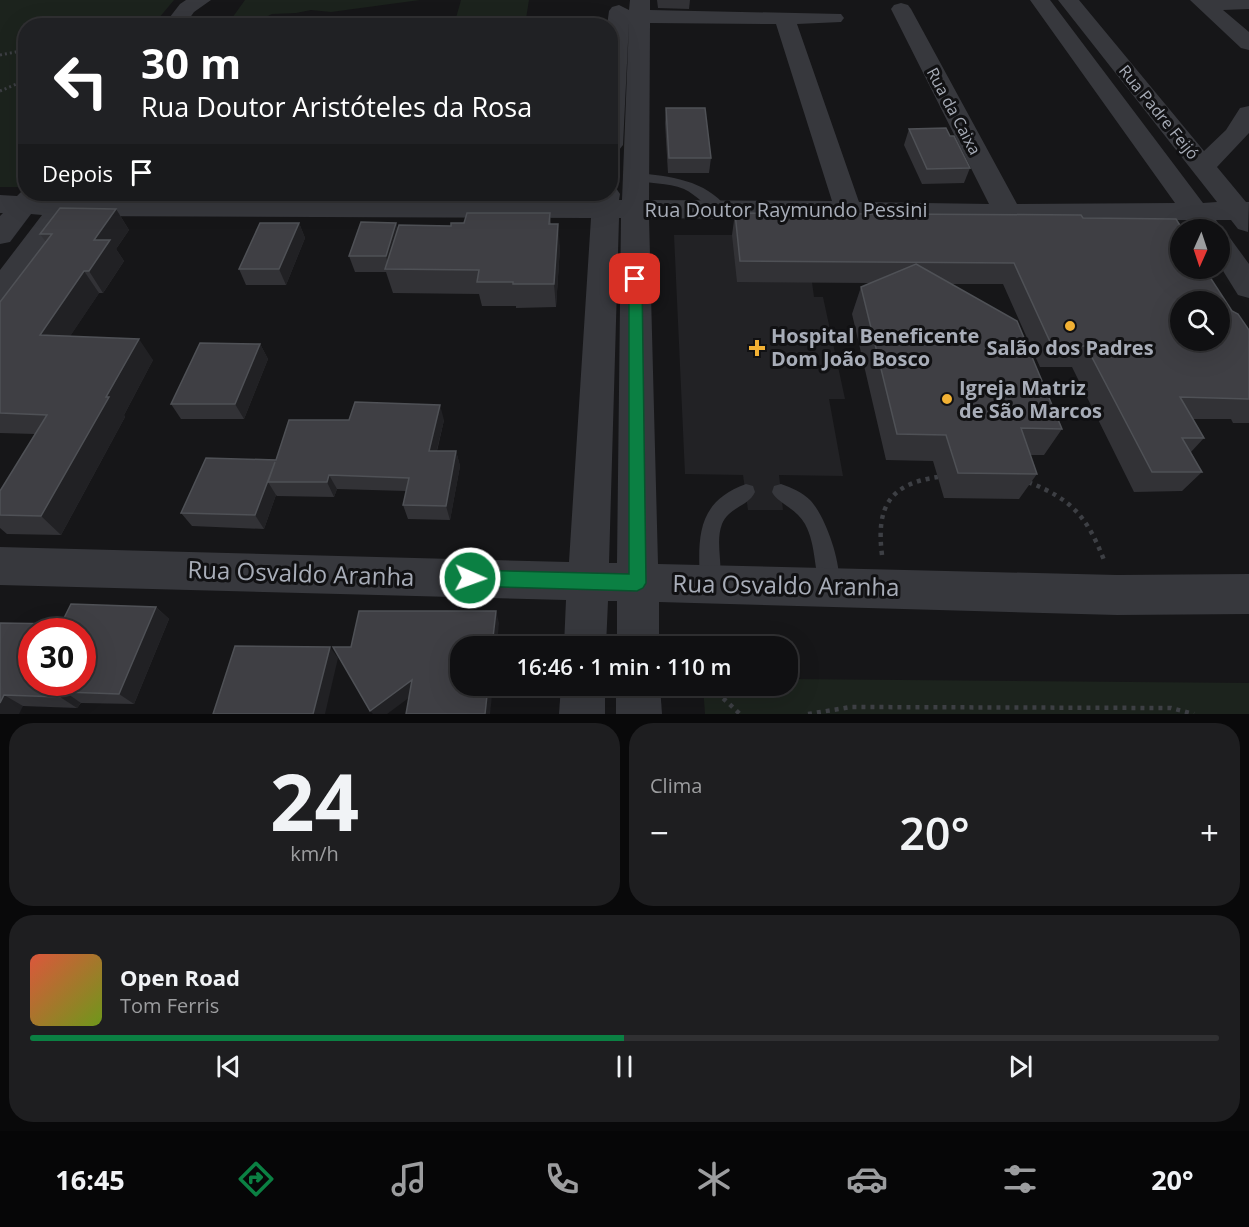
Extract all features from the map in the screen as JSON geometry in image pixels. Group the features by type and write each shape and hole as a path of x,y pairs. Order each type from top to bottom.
{"street":[{"name":"Rua Padre Feijó","path":"1040,0 1201,219"},
{"name":"Rua Padre Feijó","path":"1068,0 1203,167 1246,216"},
{"path":"1203,2 1249,3"},
{"path":"1203,2 1249,43"},
{"path":"179,18 187,8 208,6"},
{"path":"630,8 834,18"},
{"path":"618,80 630,8"},
{"path":"618,199 637,177 630,8"},
{"name":"Rua da Caixa","path":"901,9 1008,213"},
{"path":"784,17 848,209"},
{"path":"1203,167 1235,135 1249,113"},
{"path":"0,235 18,201"},
{"path":"0,292 66,201"},
{"name":"Rua Doutor Raymundo Pessini","path":"513,201 1008,213 1170,220"},
{"path":"585,636 587,581 615,203"},
{"path":"615,203 637,583 638,636"},
{"name":"Rua Doutor Raymundo Pessini","path":"1220,219 1246,216"},
{"path":"1230,259 1249,287"},
{"name":"Rua Osvaldo Aranha","path":"0,566 1117,595 1249,594"},
{"path":"582,714 583,696"},
{"path":"638,696 639,714"}],"lane":[{"path":"637,177 684,182 697,187 720,207"},
{"path":"710,583 708,533 711,524 720,508 734,497 746,492"},
{"path":"781,492 801,505 817,527 824,544 830,587"}],"path":[{"path":"0,55 18,52"},
{"path":"0,90 18,83"},
{"path":"888,588 878,535 882,511 887,500 907,483 923,478 938,477"},
{"path":"1018,479 1055,493 1078,510 1094,534 1117,595"},
{"path":"721,696 740,714"},
{"path":"808,714 851,707 1171,708 1194,714"}],"shaded area":[{"path":"0,0 174,0 159,18 18,18 18,187 0,187"},
{"path":"245,0 420,0 331,12 311,10 272,14 263,18 232,18"},
{"path":"461,0 529,0 526,18 456,18"},
{"name":"Hospital Beneficente Dom João Bosco","path":"674,235 732,235 812,282 814,297 823,297 845,399 829,399 843,476 779,475 783,510 748,510 743,475 685,474"},
{"path":"798,679 1249,683 1249,714 705,714 704,696 798,696"}],"building":[{"path":"666,108 705,108 711,158 669,158"},
{"path":"946,128 950,136 954,136 970,168 927,169 909,129"},
{"path":"60,208 116,209 94,240 110,240 89,271 84,271 40,335 139,339 106,397 109,397 41,516 0,515 0,491 47,415 0,413 0,302 52,234 40,234"},
{"path":"467,213 550,213 549,224 558,224 554,284 477,282 479,270 385,269 399,225 451,226 451,223 464,223"},
{"path":"735,213 1081,215 1083,218 1176,219 1170,219 1170,279 1211,279 1219,291 1170,291 1170,351 1230,351 1230,308 1238,314 1249,330 1249,399 1180,397 1204,438 1182,438 1202,472 1152,472 1086,346 1052,346 1014,263 740,261"},
{"path":"361,222 396,223 386,256 349,256"},
{"path":"260,223 299,223 279,269 239,269"},
{"name":"Igreja Matriz de São Marcos","path":"916,264 1017,321 1062,429 1021,428 1037,474 958,473 946,435 897,434 861,287"},
{"path":"200,343 260,344 235,404 171,404"},
{"path":"355,402 440,405 429,451 456,451 446,506 403,505 409,478 329,475 327,482 268,482 275,462 255,515 181,513 206,458 276,460 289,420 349,420"},
{"path":"71,604 156,607 119,694 96,693 96,618 64,618"},
{"path":"359,611 496,611 493,636 450,636 450,696 487,696 485,714 406,714 412,680 370,711 333,647 351,647"},
{"path":"0,623 18,623 18,696 4,695 0,703"},
{"path":"235,646 330,647 313,714 213,714"}],"place":[{"name":"Salão dos Padres","path":"1070,326"},
{"name":"Hospital Beneficente Dom João Bosco","path":"757,348"},
{"name":"Igreja Matriz de São Marcos","path":"947,399"}],"route":[{"path":"470,578 637,583 635,279"}]}
